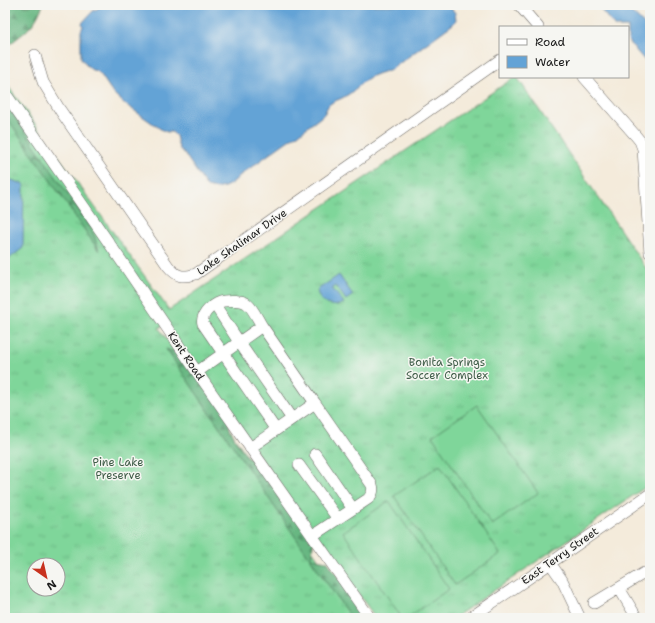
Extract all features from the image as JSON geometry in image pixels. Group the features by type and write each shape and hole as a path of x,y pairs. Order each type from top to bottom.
{"street":[{"path":"519,5 537,26"},
{"name":"Lake Shalimar Drive","path":"35,54 42,82 60,110 168,266 173,272 180,276 196,274 499,61"},
{"path":"585,78 635,135 643,149 650,253"},
{"name":"Kent Road","path":"5,93 196,372 370,618"},
{"path":"276,430 203,324 203,316 208,310 223,301 243,302 248,304 372,485 373,491 370,496 312,536"},
{"path":"215,305 292,419"},
{"path":"196,372 262,326"},
{"path":"250,448 315,403"},
{"path":"315,454 353,509"},
{"path":"300,465 338,519"},
{"name":"East Terry Street","path":"470,618 650,494"},
{"path":"550,563 562,580 576,616"},
{"path":"594,603 644,573"},
{"path":"619,588 637,618"}],"green space":[{"path":"5,5 43,5 37,18 31,26 5,49"},
{"name":"Bonita Springs Soccer Complex","path":"514,78 518,78 650,274 650,484 454,618 376,618 322,545 165,324 159,328 359,618 5,618 5,82 169,310"},
{"path":"5,102 91,228 99,251 5,115"},
{"path":"166,349 187,356 228,415 230,429 247,458 258,461 314,539 311,558 327,561 370,618 351,618"},
{"path":"477,405 538,493 492,525 432,436"},
{"path":"440,465 500,554 455,585 394,496"},
{"path":"389,501 449,589 407,618 402,618 343,532"}],"water":[{"path":"104,5 449,5 455,13 456,20 453,24 389,71 379,73 369,78 350,94 331,103 319,119 239,176 229,185 221,188 212,188 207,187 179,148 176,136 172,132 162,130 125,104 113,93 101,75 97,71 92,70 87,66 81,58 82,23 93,11"},
{"path":"597,5 624,5 650,30 650,66 629,41 629,26 614,26"},
{"path":"5,178 24,184 23,248 5,262"},
{"path":"339,275 353,295 346,300 336,286 333,288 333,291 344,303 339,305 331,305 323,302 318,295 317,290"}],"park label":[{"name":"Pine Lake Preserve","path":"118,468"}]}
